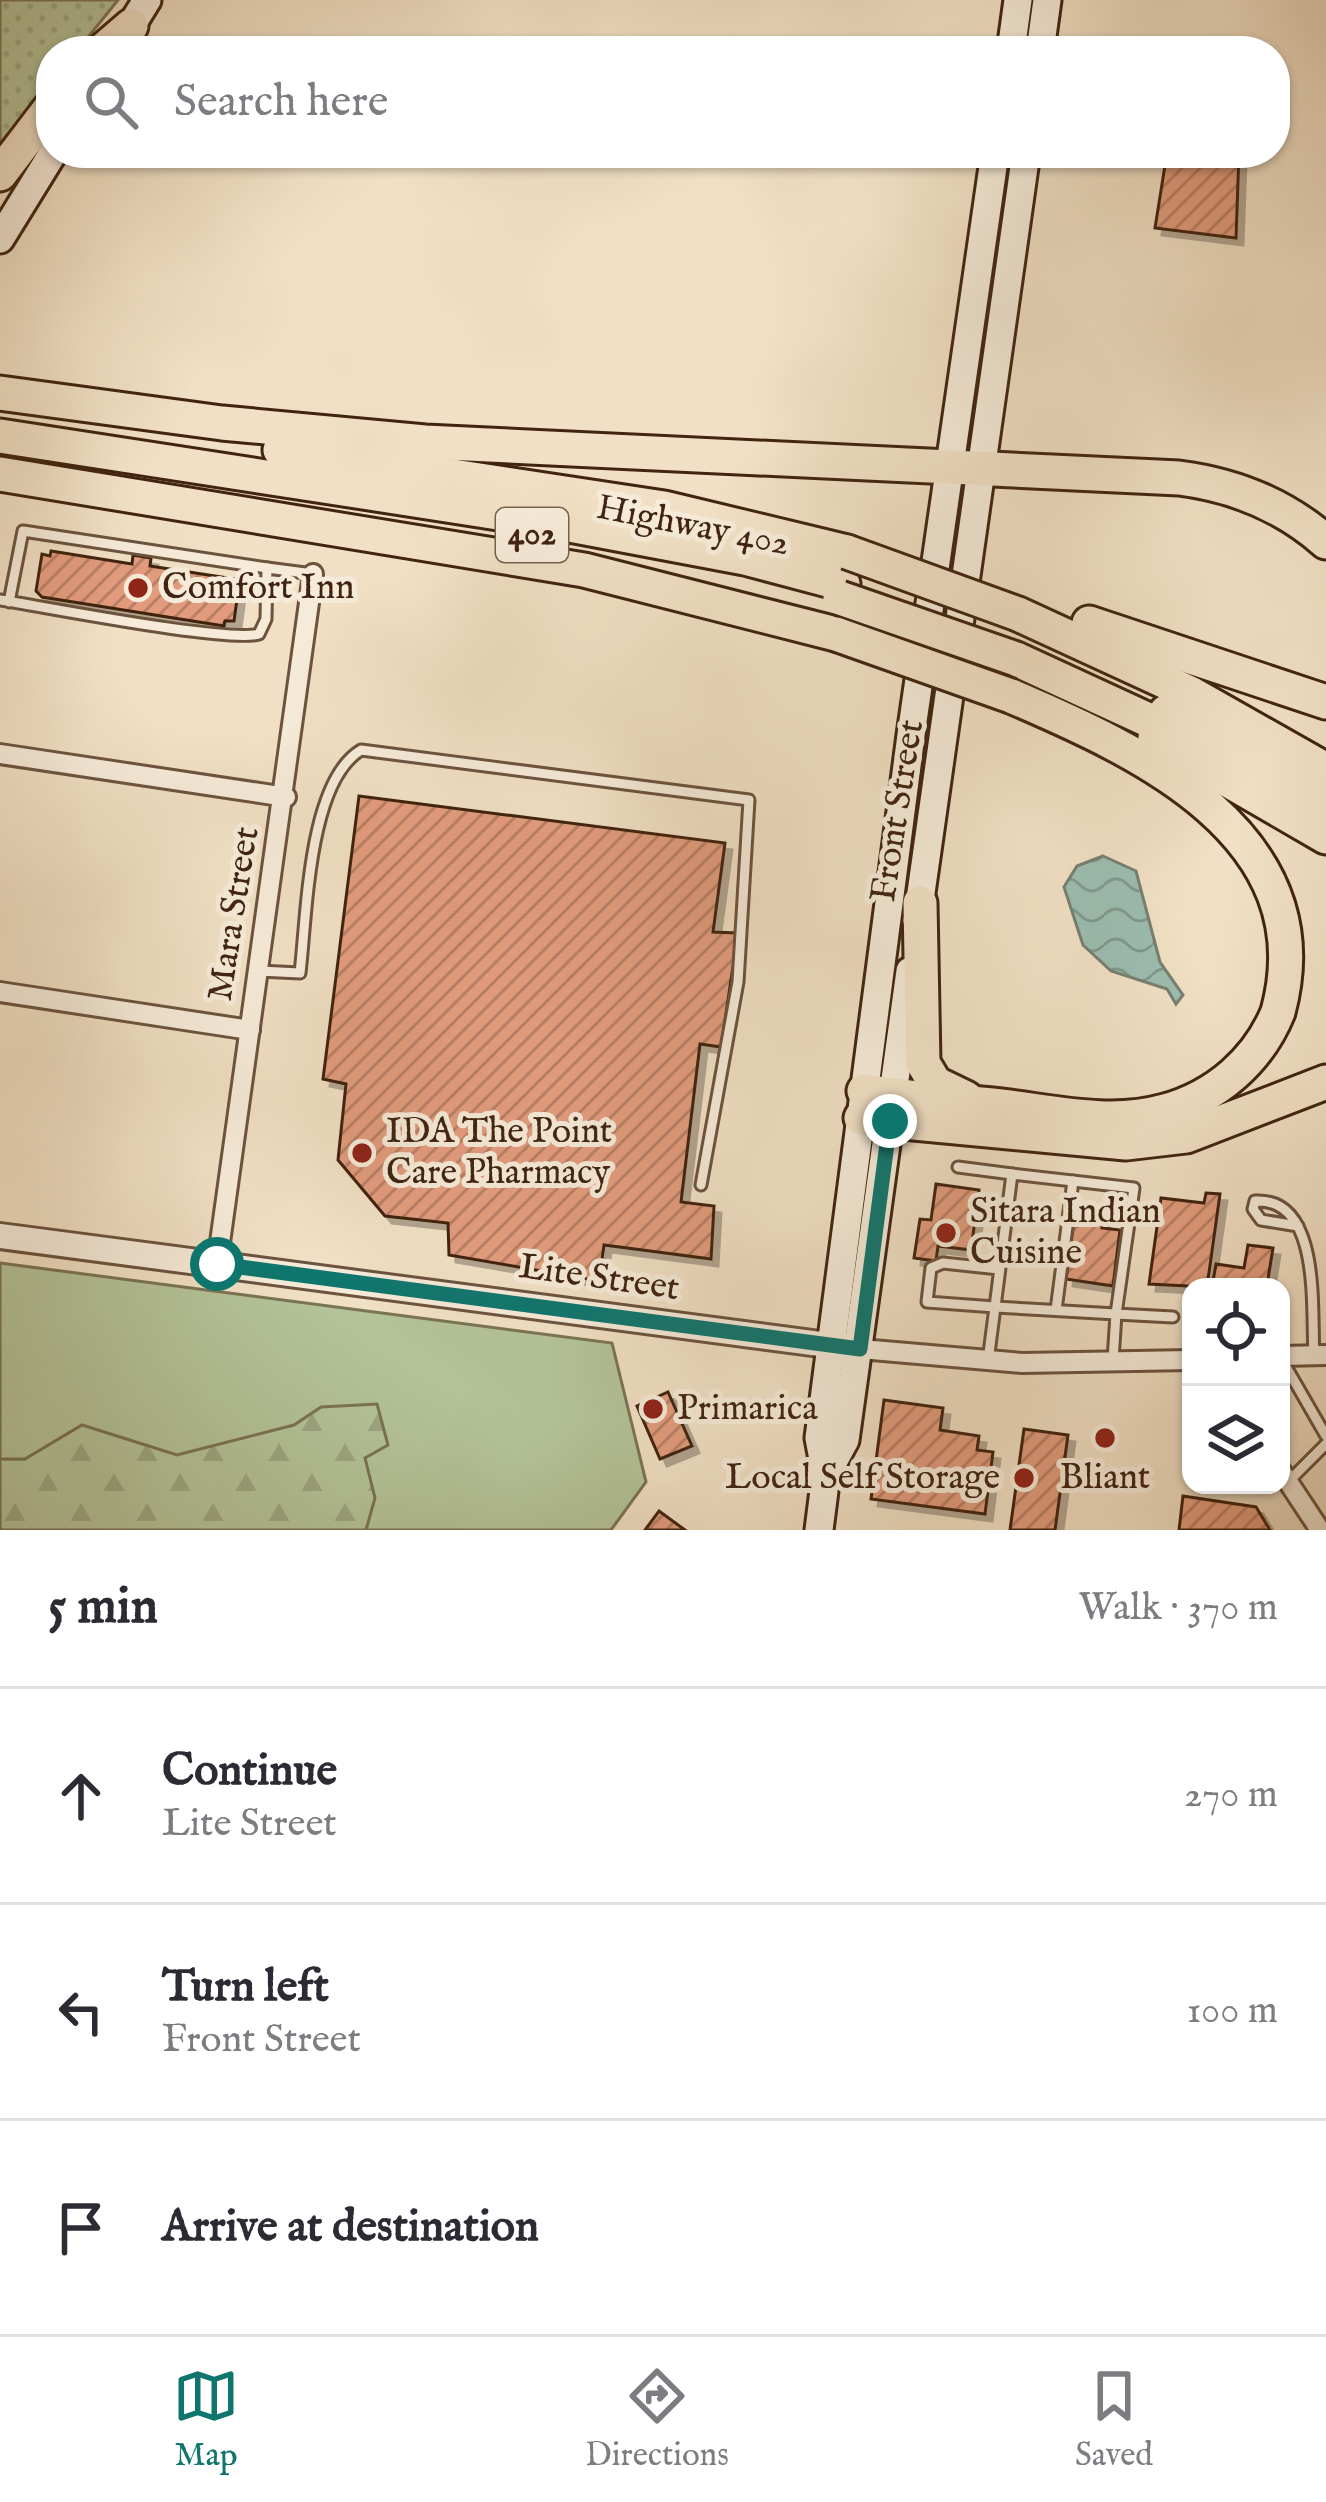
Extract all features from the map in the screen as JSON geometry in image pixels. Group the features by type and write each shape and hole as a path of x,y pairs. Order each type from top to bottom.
{"highway":[{"path":"0,174 36,127"},
{"path":"0,393 318,433 1207,482 1237,489 1289,515 1326,542"},
{"name":"Highway 402","path":"0,406 644,504 841,596"},
{"path":"0,436 583,527 745,558 841,596"},
{"name":"Highway 402","path":"0,453 668,557 841,596 1192,694 1326,770"},
{"path":"0,474 395,537 638,582 841,596"},
{"name":"Highway 402","path":"841,596 890,565 1016,648 1326,821"},
{"path":"877,1106 997,1106 1115,1118 1166,1111 1207,1095 1242,1067 1265,1038 1280,1008 1292,954 1282,887 1239,822 1016,648"},
{"path":"1016,648 1326,702"},
{"path":"1016,648 1168,713 1326,804"},
{"path":"1016,648 1326,837"},
{"path":"920,903 923,1063 944,1090 997,1106"},
{"path":"877,1106 1126,1144 1186,1136 1326,1082"}],"main road":[{"path":"1013,36 1018,0"},
{"path":"1042,36 1047,0"},
{"path":"0,239 44,168"},
{"name":"Front Street","path":"819,1530 826,1475 819,1438 845,1347 877,1106 948,469 993,168"},
{"name":"Front Street","path":"877,1106 920,903 1024,168"}],"street":[{"path":"1289,515 1313,518 1326,508"},
{"name":"Mara Street","path":"217,1264 286,796 313,574"},
{"path":"0,754 286,796"},
{"path":"0,992 250,1030"},
{"name":"Lite Street","path":"0,1236 845,1347 988,1361 1182,1360"},
{"path":"1290,1357 1320,1355"},
{"path":"1290,1484 1320,1522"}],"lane":[{"path":"266,568 266,619 259,634 251,637 4,601 23,531 313,574"},
{"path":"259,971 300,973 323,806 343,761 361,750 749,800 738,982 701,1185"},
{"path":"958,1167 1134,1188 1112,1363"},
{"path":"988,1361 1012,1174"},
{"path":"1056,1310 1073,1181"},
{"path":"1298,1226 1262,1220 1255,1201 1277,1204 1298,1226 1308,1243 1320,1355"},
{"path":"999,1269 943,1263 931,1268 927,1303 1173,1317"},
{"path":"1290,1374 1326,1440 1317,1455 1290,1472"},
{"path":"1317,1455 1326,1469"}],"green space":[{"path":"0,0 118,0 89,36 36,36 36,103 0,148"},
{"path":"0,1263 612,1343 646,1482 611,1530 0,1530"},
{"path":"377,1404 388,1445 365,1458 375,1498 366,1530 0,1530 0,1459 25,1459 82,1425 177,1455 294,1425 321,1407"}],"water":[{"path":"1103,856 1136,871 1160,962 1183,995 1176,1004 1167,989 1111,971 1083,945 1064,887 1077,866"}],"building":[{"path":"1165,168 1238,168 1236,238 1155,228"},
{"name":"Comfort Inn","path":"51,551 132,564 133,555 151,558 150,566 234,579 239,585 234,621 225,621 224,626 42,597 36,591 42,554 50,556"},
{"path":"359,796 725,843 713,932 738,933 721,1047 700,1044 681,1202 714,1206 711,1259 604,1245 599,1281 449,1255 448,1223 385,1216 338,1160 346,1084 323,1079"},
{"name":"Sitara Indian Cuisine","path":"936,1184 979,1190 971,1250 938,1246 936,1261 914,1258 920,1219 931,1220"},
{"path":"1206,1193 1220,1194 1208,1278 1182,1278 1182,1286 1149,1284 1161,1198 1204,1203"},
{"path":"1076,1206 1104,1210 1102,1228 1120,1230 1113,1286 1066,1279"},
{"path":"1248,1245 1273,1248 1268,1278 1214,1278 1216,1264 1244,1268"},
{"path":"668,1392 692,1446 660,1459 637,1406"},
{"path":"884,1400 943,1408 940,1430 979,1436 977,1450 993,1452 985,1514 871,1499"},
{"path":"1024,1429 1068,1435 1055,1530 1010,1530"},
{"path":"1183,1496 1256,1507 1270,1530 1179,1530"},
{"path":"659,1511 685,1530 645,1530"}],"place":[{"name":"Comfort Inn","path":"138,588"},
{"name":"IDA The Point Care Pharmacy","path":"362,1153"},
{"name":"Sitara Indian Cuisine","path":"946,1233"},
{"name":"Primarica","path":"653,1409"},
{"name":"Bliant","path":"1105,1438"},
{"name":"Local Self Storage","path":"1024,1478"}],"route":[{"path":"217,1264 860,1349 890,1121"}]}
